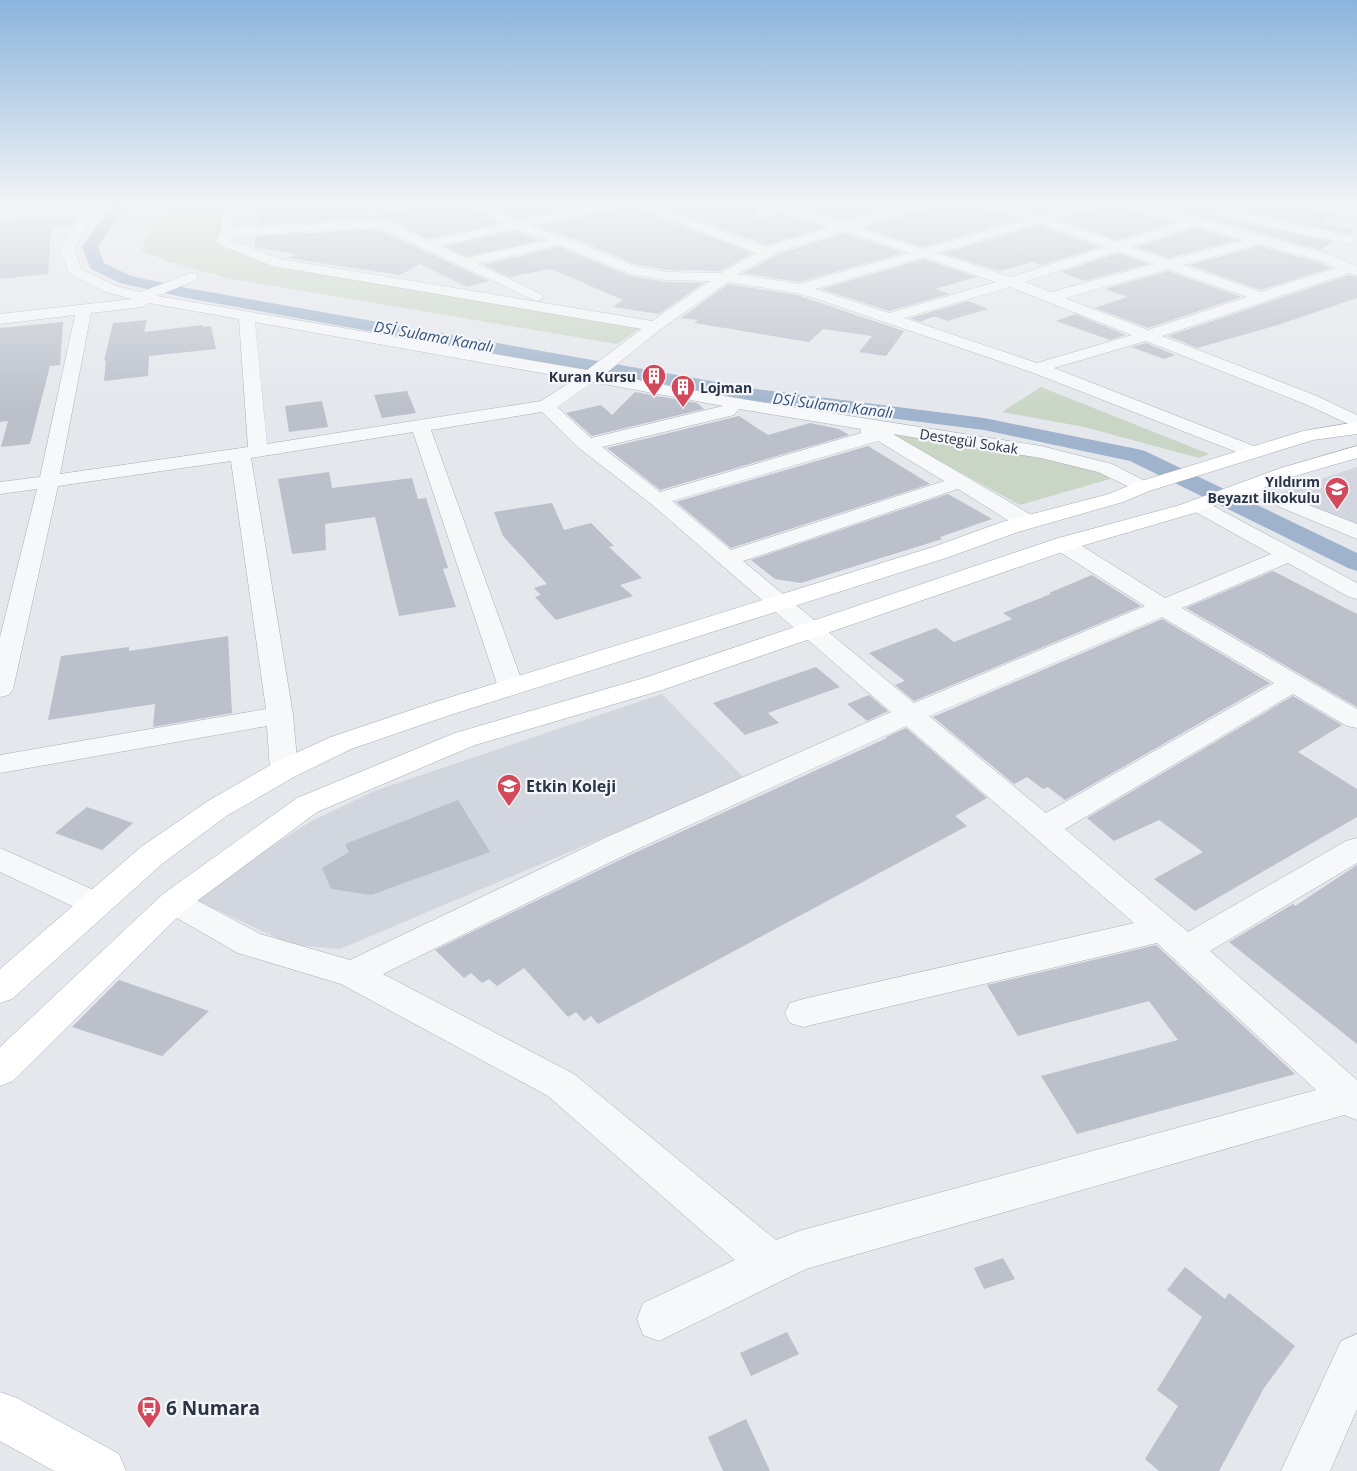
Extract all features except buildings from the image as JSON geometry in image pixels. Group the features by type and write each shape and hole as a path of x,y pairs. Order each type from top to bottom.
{"main road":[{"path":"0,989 159,850 218,808 284,770 341,743 511,687 667,640 941,552 1027,522 1116,498 1150,484 1252,452 1310,435 1357,428"},
{"path":"0,1070 174,902 307,805 466,739 652,684 1063,544 1200,504 1288,472 1357,452"},
{"path":"0,1415 102,1471"}],"street":[{"name":"Destegül Sokak","path":"78,273 112,289 148,299 594,374 734,403 1041,452 1105,468 1150,484"},
{"path":"339,273 655,326"},
{"path":"485,273 564,310"},
{"path":"642,273 667,276 726,277 799,290 1037,368 1252,452"},
{"path":"0,488 546,406 594,374 655,326 731,273"},
{"path":"799,290 857,273"},
{"path":"984,273 1150,335 1311,400 1357,422"},
{"path":"889,318 1041,273"},
{"path":"1051,297 1137,273"},
{"path":"1191,273 1263,298"},
{"path":"1037,368 1150,335 1344,273"},
{"path":"0,319 84,310 148,299 191,278"},
{"path":"484,298 509,284"},
{"path":"0,689 5,649 48,481 84,310"},
{"path":"247,316 249,452 280,715 284,770"},
{"path":"587,445 728,411 734,403"},
{"path":"546,406 587,445 658,499 726,559 1175,939 1353,1100"},
{"path":"830,418 880,434 1027,522"},
{"path":"420,426 511,687"},
{"path":"658,499 880,434"},
{"path":"726,559 960,482"},
{"path":"1241,490 1357,532"},
{"path":"1200,504 1357,592"},
{"path":"1063,544 1163,607 1357,720"},
{"path":"352,974 618,845 910,714 1288,555"},
{"path":"1044,828 1293,683"},
{"path":"0,764 280,715"},
{"path":"803,1013 1175,939 1357,849"},
{"path":"0,859 96,904"},
{"path":"174,902 250,944 352,974 561,1085 772,1264"},
{"path":"659,1319 799,1251 1353,1100"},
{"path":"1305,1471 1357,1357"}],"shaded area":[{"name":"Yıldırım Beyazıt İlkokulu","path":"1357,467 1357,527 1276,494"},
{"name":"Etkin Koleji","path":"662,694 744,778 340,949 292,945 196,900 247,862 310,822 374,791"}],"green space":[{"path":"208,273 316,273 644,326 617,344 227,278"},
{"path":"1041,387 1209,454 1199,458 1084,427 1002,412"},
{"path":"899,432 1057,460 1103,473 1110,479 1020,505 890,434"}],"waterway":[{"name":"DSİ Sulama Kanalı","path":"111,273 126,280 187,293 756,395 984,424 1137,456 1357,563"}],"place":[{"name":"Kuran Kursu","path":"654,397"},
{"name":"Lojman","path":"683,408"},
{"name":"Yıldırım Beyazıt İlkokulu","path":"1337,510"},
{"name":"Etkin Koleji","path":"509,807"},
{"name":"6 Numara","path":"149,1429"}]}
